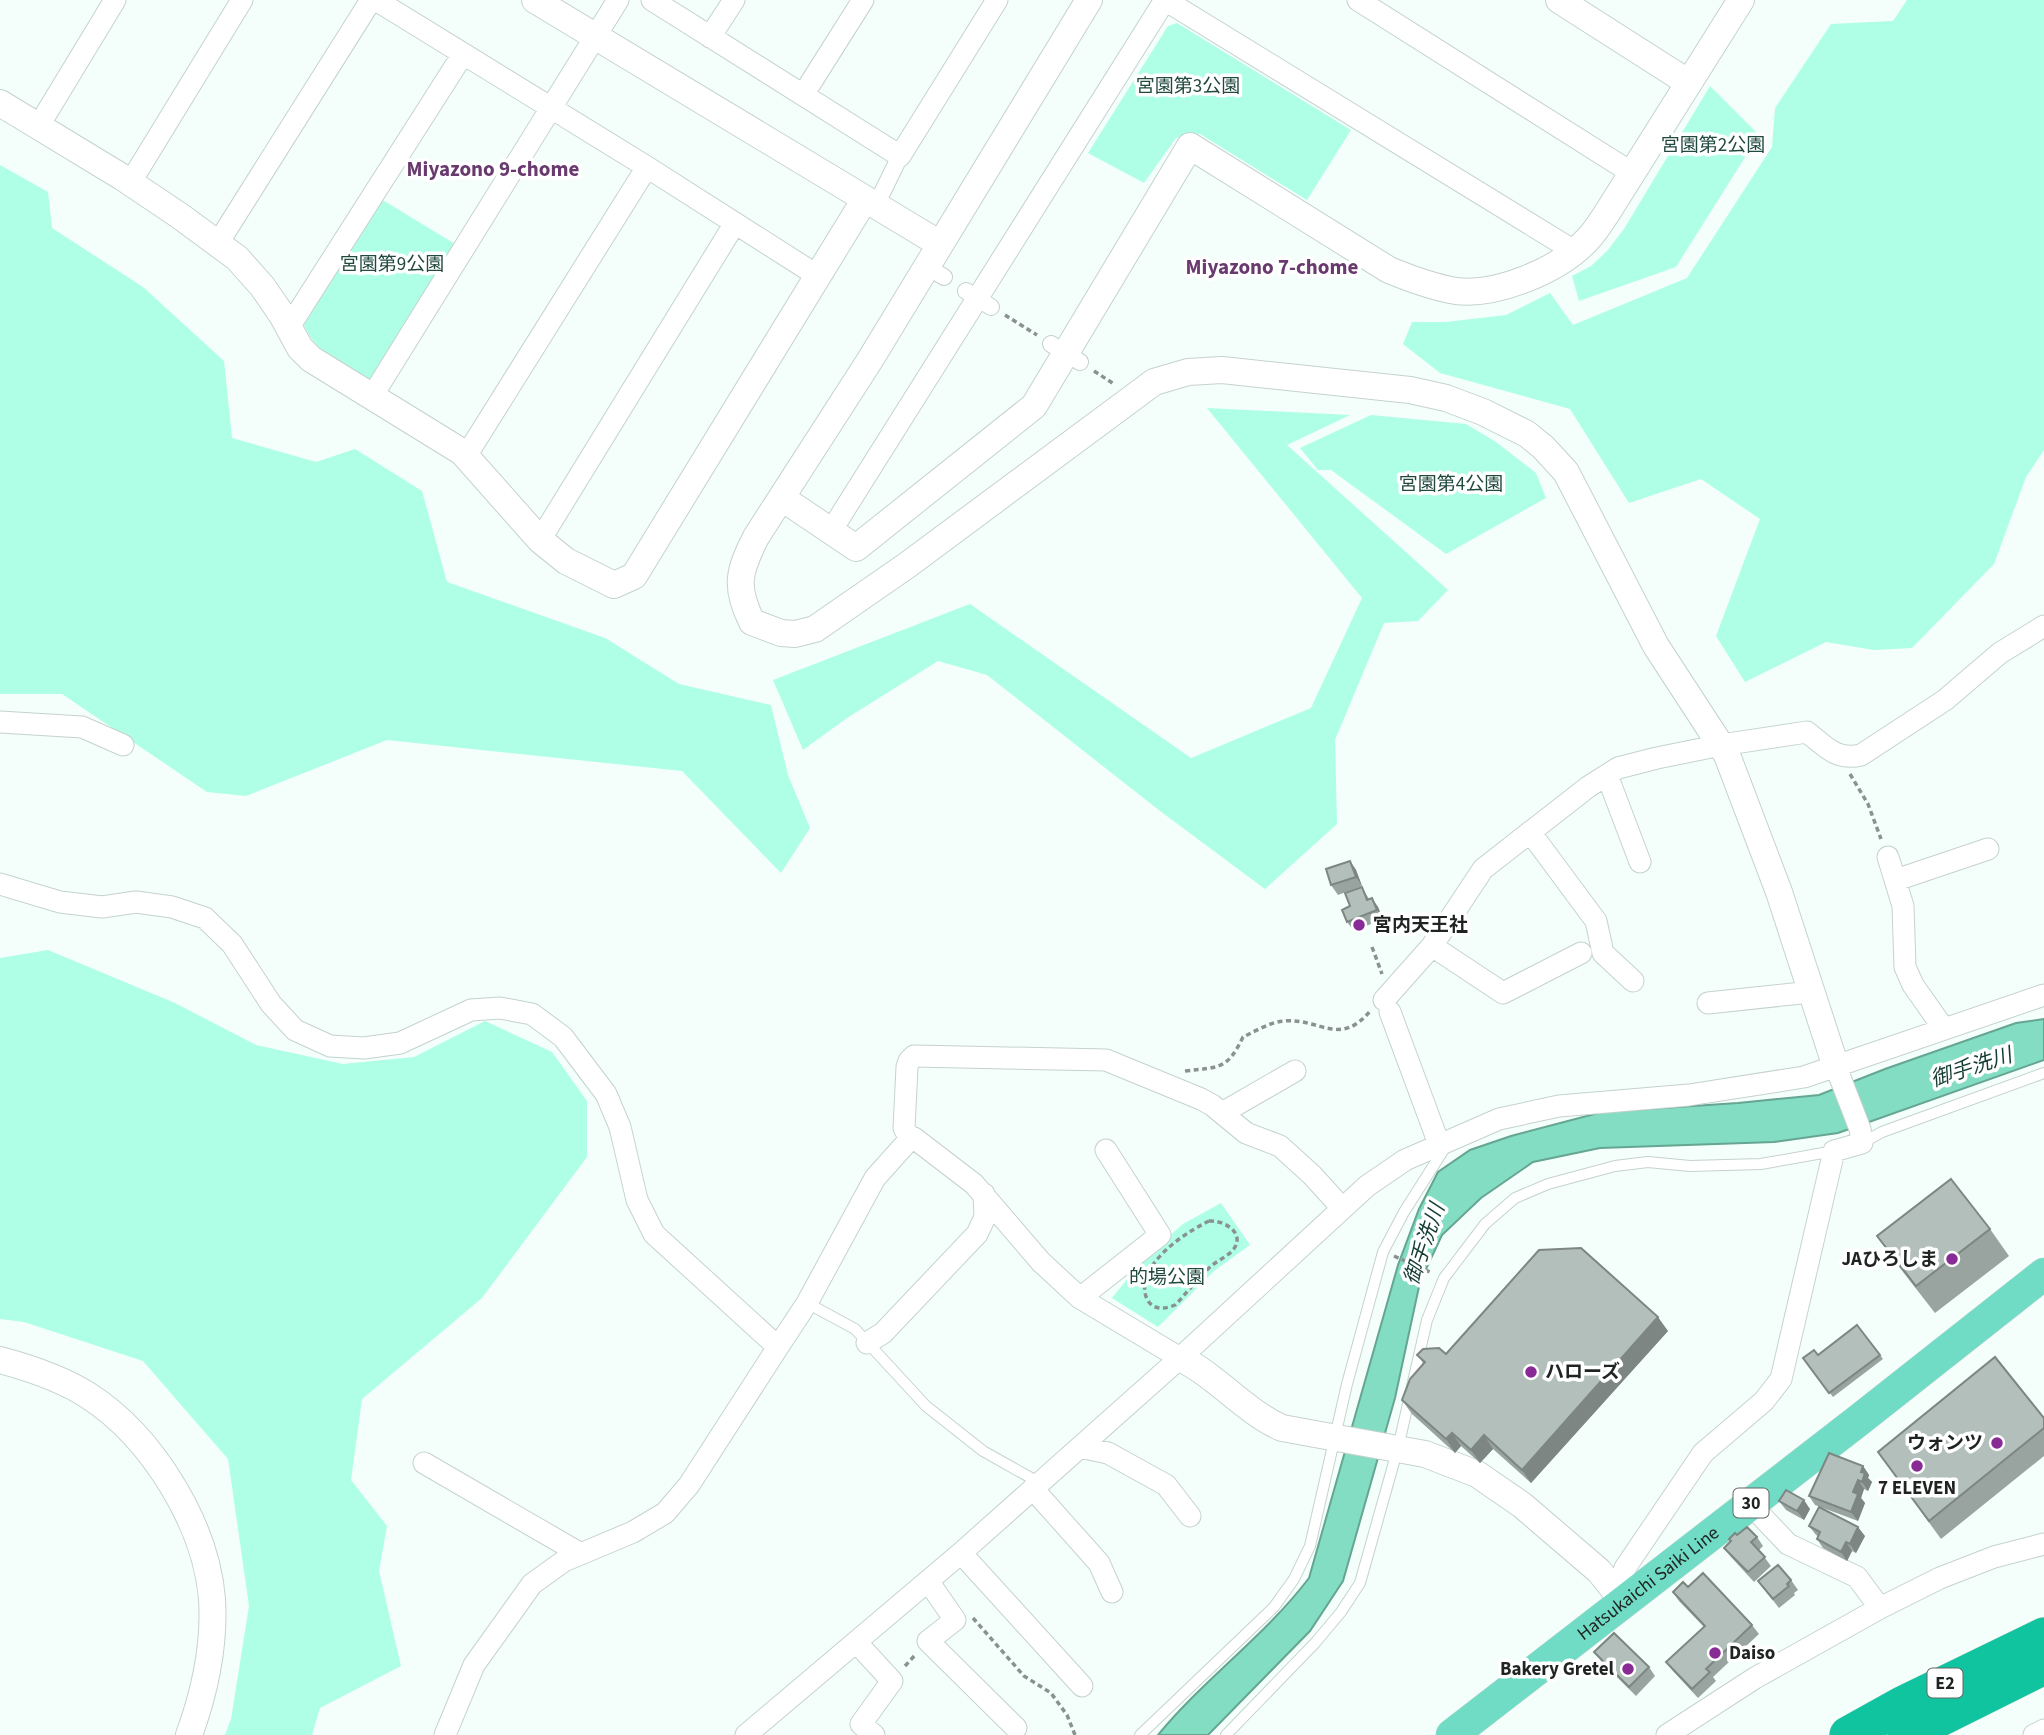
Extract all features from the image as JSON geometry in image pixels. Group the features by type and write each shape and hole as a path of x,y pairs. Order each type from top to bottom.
{"highway":[{"name":"E2","path":"1848,1735 1914,1699 2044,1636"},
{"name":"E2","path":"1906,1735 2044,1667"}],"main road":[{"name":"Hatsukaichi Saiki Line","path":"1456,1734 1620,1597 1751,1504 2044,1274"}],"street":[{"path":"38,127 115,0"},
{"path":"130,183 242,0"},
{"path":"218,243 374,0 647,167 818,276"},
{"path":"535,0 873,197 940,244"},
{"path":"371,398 618,0"},
{"path":"652,0 900,156"},
{"path":"710,37 734,0"},
{"path":"803,95 863,0"},
{"path":"0,103 130,183 218,243 237,258 262,286 289,327 299,348 371,398 466,456 540,540 566,561 614,585 634,576 818,276 900,156 997,0"},
{"path":"1089,0 870,360 756,537 741,566 739,586 743,605 751,622 781,633 795,634 815,629 906,566 1127,391 1188,372 1222,370 1410,390 1462,403 1527,434 1566,472 1656,646 1727,755 1774,879 1861,1136 1834,1151 1781,1379 1764,1401 1703,1453 1631,1558 1620,1579 1620,1597"},
{"path":"831,531 1165,0 1574,251"},
{"path":"1358,0 1632,173"},
{"path":"1559,0 1689,83"},
{"path":"782,498 856,548 1034,406 1190,146 1389,270 1425,285 1459,291 1496,289 1561,262 1588,240 1741,0"},
{"path":"289,327 463,54"},
{"path":"466,456 647,167"},
{"path":"540,540 736,223"},
{"path":"1445,1141 1387,1006 1432,946 1483,869 1618,768 1721,745 1807,732 1840,757 1861,755 1945,700 2000,653 2044,626"},
{"path":"0,722 82,727 123,745"},
{"path":"1607,775 1640,862"},
{"path":"1530,832 1596,921 1603,953 1633,981"},
{"path":"1896,880 1988,849"},
{"path":"1888,857 1903,906 1905,967 1913,985 1944,1029"},
{"path":"0,884 60,902 102,907 136,902 172,907 205,918 232,944 271,1004 295,1030 330,1046 364,1048 400,1043 471,1010 500,1008 532,1014 563,1037 606,1094 620,1127 638,1200 654,1234 778,1347"},
{"path":"1432,946 1503,993 1581,953"},
{"path":"1708,1003 1811,992"},
{"path":"746,1735 961,1553 1180,1359 1367,1186 1405,1160 1499,1119 1559,1106 1689,1095 1838,1073 1944,1029 2044,995"},
{"path":"910,1139 904,1128 907,1067 909,1061 921,1055 1105,1060 1202,1099 1245,1133 1276,1144 1312,1175 1342,1208"},
{"path":"1222,1113 1295,1071"},
{"path":"910,1139 916,1140 984,1194 1041,1262 1080,1298 1196,1366 1272,1423 1294,1430 1394,1447 1451,1463 1477,1474 1500,1489 1599,1571 1620,1597"},
{"path":"445,1735 474,1665 528,1589 550,1570 650,1524 678,1500 807,1303 875,1178 910,1139"},
{"path":"1080,1298 1160,1235 1105,1150"},
{"path":"867,1343 883,1333 977,1234 985,1217 984,1194"},
{"path":"0,1360 21,1366 88,1395 115,1416 141,1442 162,1469 180,1501 207,1566 212,1599 208,1670 189,1735"},
{"path":"1080,1447 1108,1453 1166,1485 1189,1516"},
{"path":"424,1463 582,1554"},
{"path":"1036,1486 1099,1563 1112,1592"},
{"path":"1751,1504 1788,1544 1857,1577 1880,1608"},
{"path":"1667,1735 1755,1678 1880,1608 1940,1578 1994,1557 2044,1544"},
{"path":"961,1553 1082,1686"},
{"path":"928,1581 955,1620 928,1641 1016,1728"},
{"path":"856,1642 892,1681 861,1724 874,1735"},
{"path":"2034,1735 2044,1730"}],"lane":[{"path":"1861,1136 1882,1132 2044,1073"},
{"path":"1140,1735 1274,1607 1294,1579 1310,1546 1347,1384 1383,1252 1445,1141"},
{"path":"1226,1735 1315,1643 1341,1612 1360,1583 1427,1320 1444,1278 1485,1224 1515,1198 1548,1184 1615,1166 1648,1162 1690,1166 1761,1164 1834,1151"},
{"path":"807,1303 855,1329 926,1406 983,1451 1036,1486"}],"path":[{"path":"978,298 1127,391"},
{"path":"1840,757 1868,804 1888,857"},
{"path":"1372,947 1380,970"},
{"path":"1167,1085 1176,1072 1216,1068 1227,1062 1233,1057 1243,1037 1271,1024 1295,1021 1349,1029 1360,1024 1373,1007 1387,1006"},
{"path":"1209,1221 1220,1221 1228,1225 1237,1242 1234,1249 1210,1266 1180,1300 1166,1308 1148,1301 1144,1295 1143,1283 1153,1264 1188,1232 1209,1221"},
{"path":"1383,1252 1444,1278"},
{"path":"946,1607 953,1598 1024,1676 1051,1693 1067,1715 1075,1735"},
{"path":"892,1681 928,1641"}],"green space":[{"path":"1907,0 2044,0 2044,450 2026,477 1994,564 1912,648 1874,650 1826,642 1745,682 1716,636 1760,519 1701,479 1629,503 1570,409 1440,373 1403,344 1412,322 1446,322 1506,315 1550,293 1573,325 1687,278 1772,147 1775,108 1831,24 1893,21"},
{"name":"宮園第3公園","path":"1177,23 1351,130 1307,200 1200,134 1176,138 1144,183 1088,153 1168,26"},
{"name":"宮園第2公園","path":"1710,86 1759,135 1676,267 1579,301 1572,276 1591,266 1624,229"},
{"path":"0,165 48,192 52,228 143,287 224,361 232,438 316,462 355,449 422,491 447,582 605,638 679,684 771,705 788,775 810,828 781,873 682,771 387,740 246,796 207,792 62,694 0,694"},
{"name":"宮園第9公園","path":"381,199 455,244 369,381 323,351 304,325"},
{"path":"1207,408 1350,415 1287,445 1448,590 1418,621 1384,623 1335,740 1337,824 1265,889 1160,811 987,675 938,661 847,718 803,750 773,680 970,604 1191,758 1311,708 1362,598"},
{"name":"宮園第4公園","path":"1371,415 1466,424 1496,442 1536,473 1546,498 1446,554 1331,470 1318,470 1300,448"},
{"path":"48,950 175,1003 256,1045 343,1064 414,1057 485,1021 552,1052 587,1101 587,1157 482,1298 362,1399 351,1480 387,1526 379,1571 401,1666 320,1708 312,1735 225,1735 231,1719 249,1606 228,1459 143,1361 24,1322 0,1319 0,958"},
{"name":"的場公園","path":"1221,1203 1250,1245 1214,1271 1158,1327 1112,1298 1145,1257 1183,1224"}],"water":[{"name":"御手洗川","path":"2044,1019 2044,1060 1838,1133 1774,1142 1600,1148 1533,1162 1481,1198 1442,1235 1420,1282 1395,1398 1343,1581 1310,1631 1208,1735 1158,1735 1273,1619 1309,1578 1398,1265 1419,1209 1438,1172 1470,1150 1511,1136 1602,1112 1819,1095 2016,1023"}],"building":[{"path":"1350,861 1356,877 1331,885 1326,869"},
{"path":"1362,887 1367,900 1372,898 1377,910 1347,922 1342,910 1350,906 1345,893"},
{"path":"1951,1179 1990,1229 1916,1286 1877,1236"},
{"name":"ハローズ","path":"1581,1248 1658,1317 1522,1470 1484,1435 1471,1450 1452,1433 1446,1439 1402,1400 1410,1379 1425,1362 1417,1355 1423,1349 1439,1348 1446,1354 1539,1250"},
{"path":"1857,1325 1880,1355 1829,1393 1803,1358 1814,1350 1818,1355"},
{"path":"1995,1357 2044,1418 2044,1428 1929,1521 1878,1452"},
{"path":"1829,1453 1863,1466 1861,1472 1865,1473 1862,1482 1858,1480 1853,1492 1858,1494 1851,1512 1809,1496"},
{"path":"1786,1490 1804,1500 1797,1511 1779,1501"},
{"path":"1819,1507 1858,1527 1850,1544 1846,1542 1841,1552 1817,1539 1820,1532 1809,1526"},
{"path":"1747,1527 1757,1537 1751,1542 1765,1557 1748,1572 1724,1548 1735,1533 1737,1535"},
{"path":"1778,1565 1791,1580 1787,1584 1789,1586 1773,1599 1758,1581"},
{"name":"Daiso","path":"1703,1573 1752,1625 1706,1669 1710,1672 1692,1689 1666,1662 1705,1626 1673,1592 1683,1582 1688,1587"},
{"name":"Bakery Gretel","path":"1614,1633 1649,1667 1629,1687 1594,1652"}],"place":[{"name":"宮内天王社","path":"1359,925"},
{"name":"JAひろしま","path":"1952,1259"},
{"name":"ハローズ","path":"1531,1372"},
{"name":"ウォンツ","path":"1997,1443"},
{"name":"7 ELEVEN","path":"1917,1466"},
{"name":"Daiso","path":"1715,1653"},
{"name":"Bakery Gretel","path":"1628,1669"}],"district":[{"name":"Miyazono 9-chome","path":"493,169"},
{"name":"Miyazono 7-chome","path":"1272,267"}]}
